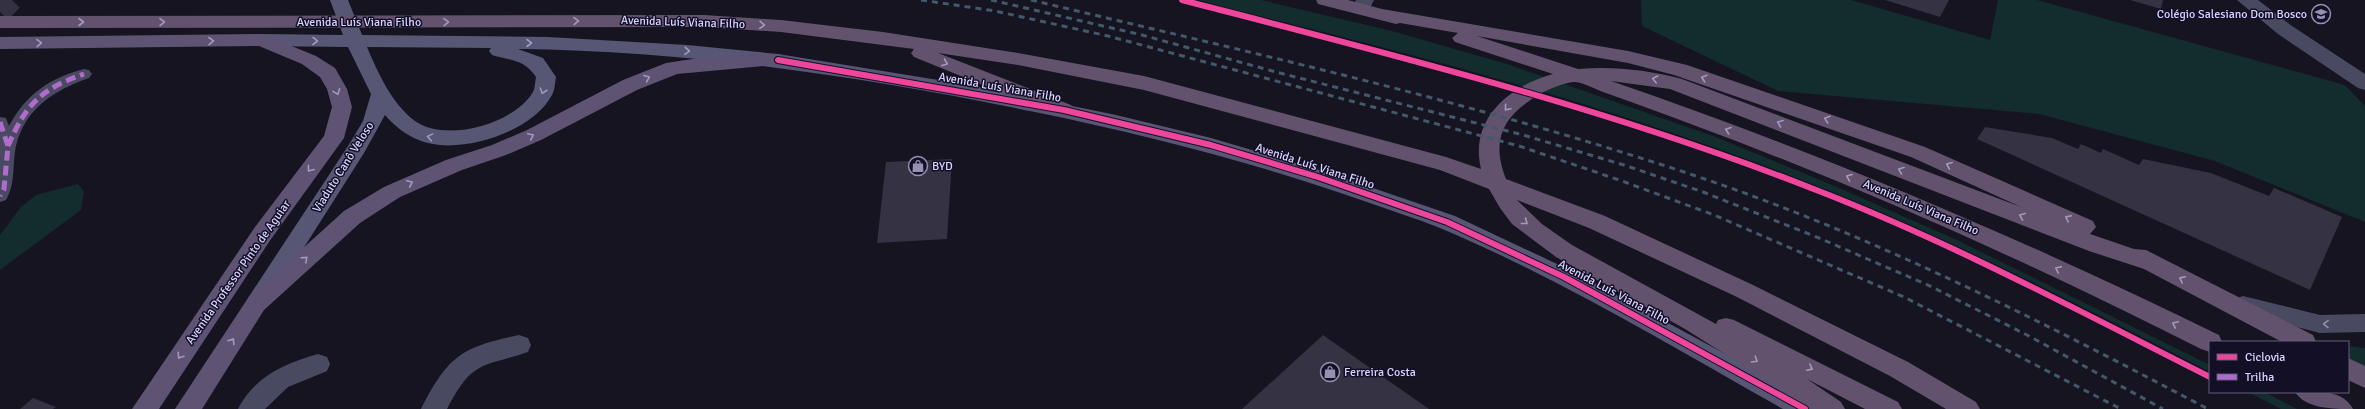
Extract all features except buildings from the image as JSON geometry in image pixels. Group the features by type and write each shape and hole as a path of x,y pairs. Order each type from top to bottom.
{"highway":[{"name":"Avenida Luís Viana Filho","path":"1325,0 1363,4 1384,14 1633,94 1772,146 1972,228 2209,342"},
{"path":"1384,14 1605,52 1680,70 1918,152 2062,215 2151,263 2223,298 2302,341"},
{"name":"Avenida Luís Viana Filho","path":"0,22 704,21 781,26 883,38 1018,60 1144,83 1446,164 1597,222 1745,291 1899,370 1967,409"},
{"path":"883,38 1064,110"},
{"path":"1832,409 1751,357 1600,270 1565,252 1519,218 1500,193 1492,170 1489,140 1497,120 1512,102 1537,86 1563,77 1592,74 1643,76 1675,84 2097,245 2151,263"},
{"path":"1600,270 1676,302 1890,409"},
{"path":"2349,369 2365,378"},
{"path":"2310,393 2340,409"}],"main road":[{"path":"339,0 365,62 381,95 395,113 422,136 457,139 498,129 531,109 543,95 547,80 543,70 536,62 521,55 448,42"},
{"name":"Avenida Luís Viana Filho","path":"0,43 262,40 548,43 687,51 778,60 1064,110 1211,145 1315,176 1447,222 1564,277 1647,321 1805,409"},
{"name":"Avenida Professor Pinto de Aguiar","path":"145,409 263,233 334,138 342,107 337,89 328,73 309,60 262,40"},
{"path":"188,409 256,304 352,216 398,189 454,165 506,147 534,135 606,96 673,68 699,64 778,60"},
{"name":"Viaduto Canô Veloso","path":"256,304 373,121 381,95"}],"street":[{"path":"2246,0 2285,30 2365,83"},
{"path":"0,196 4,188 8,146 21,116 31,102 66,80 84,74"},
{"path":"0,122 8,146"},
{"path":"2223,298 2262,311 2320,324 2365,323"},
{"path":"434,409 459,367 487,352 519,345"},
{"path":"251,409 268,387 284,376 318,364"}],"green space":[{"path":"1193,0 1261,0 1392,31 1507,64 1713,136 1837,187 1959,241 2209,365 2209,371 2071,302 1931,235 1836,194 1758,163 1599,109 1518,85 1356,40"},
{"path":"1641,0 1851,0 1990,40 1998,0 2037,0 2345,85 2365,106 2365,222 2215,161 2039,114 1778,91 1642,26"},
{"path":"78,184 84,192 81,210 0,270 0,235 21,207 36,195"},
{"path":"2349,346 2365,348 2365,371 2349,361"},
{"path":"2250,393 2266,393 2297,409 2281,409"}],"tunnel":[{"path":"0,12 12,0"}],"railway":[{"path":"921,0 995,11 1108,36 1519,146 1622,181 1714,215 1904,297 2121,409"},
{"path":"991,0 1142,35 1276,72 1523,135 1624,165 1703,192 1819,238 1930,286 2027,335 2163,409"},
{"path":"1031,0 1364,80 1530,125 1693,175 1826,224 1891,252 2019,312 2208,409"}],"marked path":[{"path":"8,146 21,118 28,107 36,99 55,85 84,74"},
{"path":"0,122 8,146 4,189 0,196"}],"cycle path":[{"path":"1182,0 1457,71 1690,144 1812,188 1967,254 2209,376"},
{"path":"778,60 1064,110 1211,145 1315,176 1447,222 1564,277 1647,321 1805,409"}],"place":[{"name":"Colégio Salesiano Dom Bosco","path":"2321,14"},
{"name":"BYD","path":"918,166"},
{"name":"Ferreira Costa","path":"1330,372"}]}
